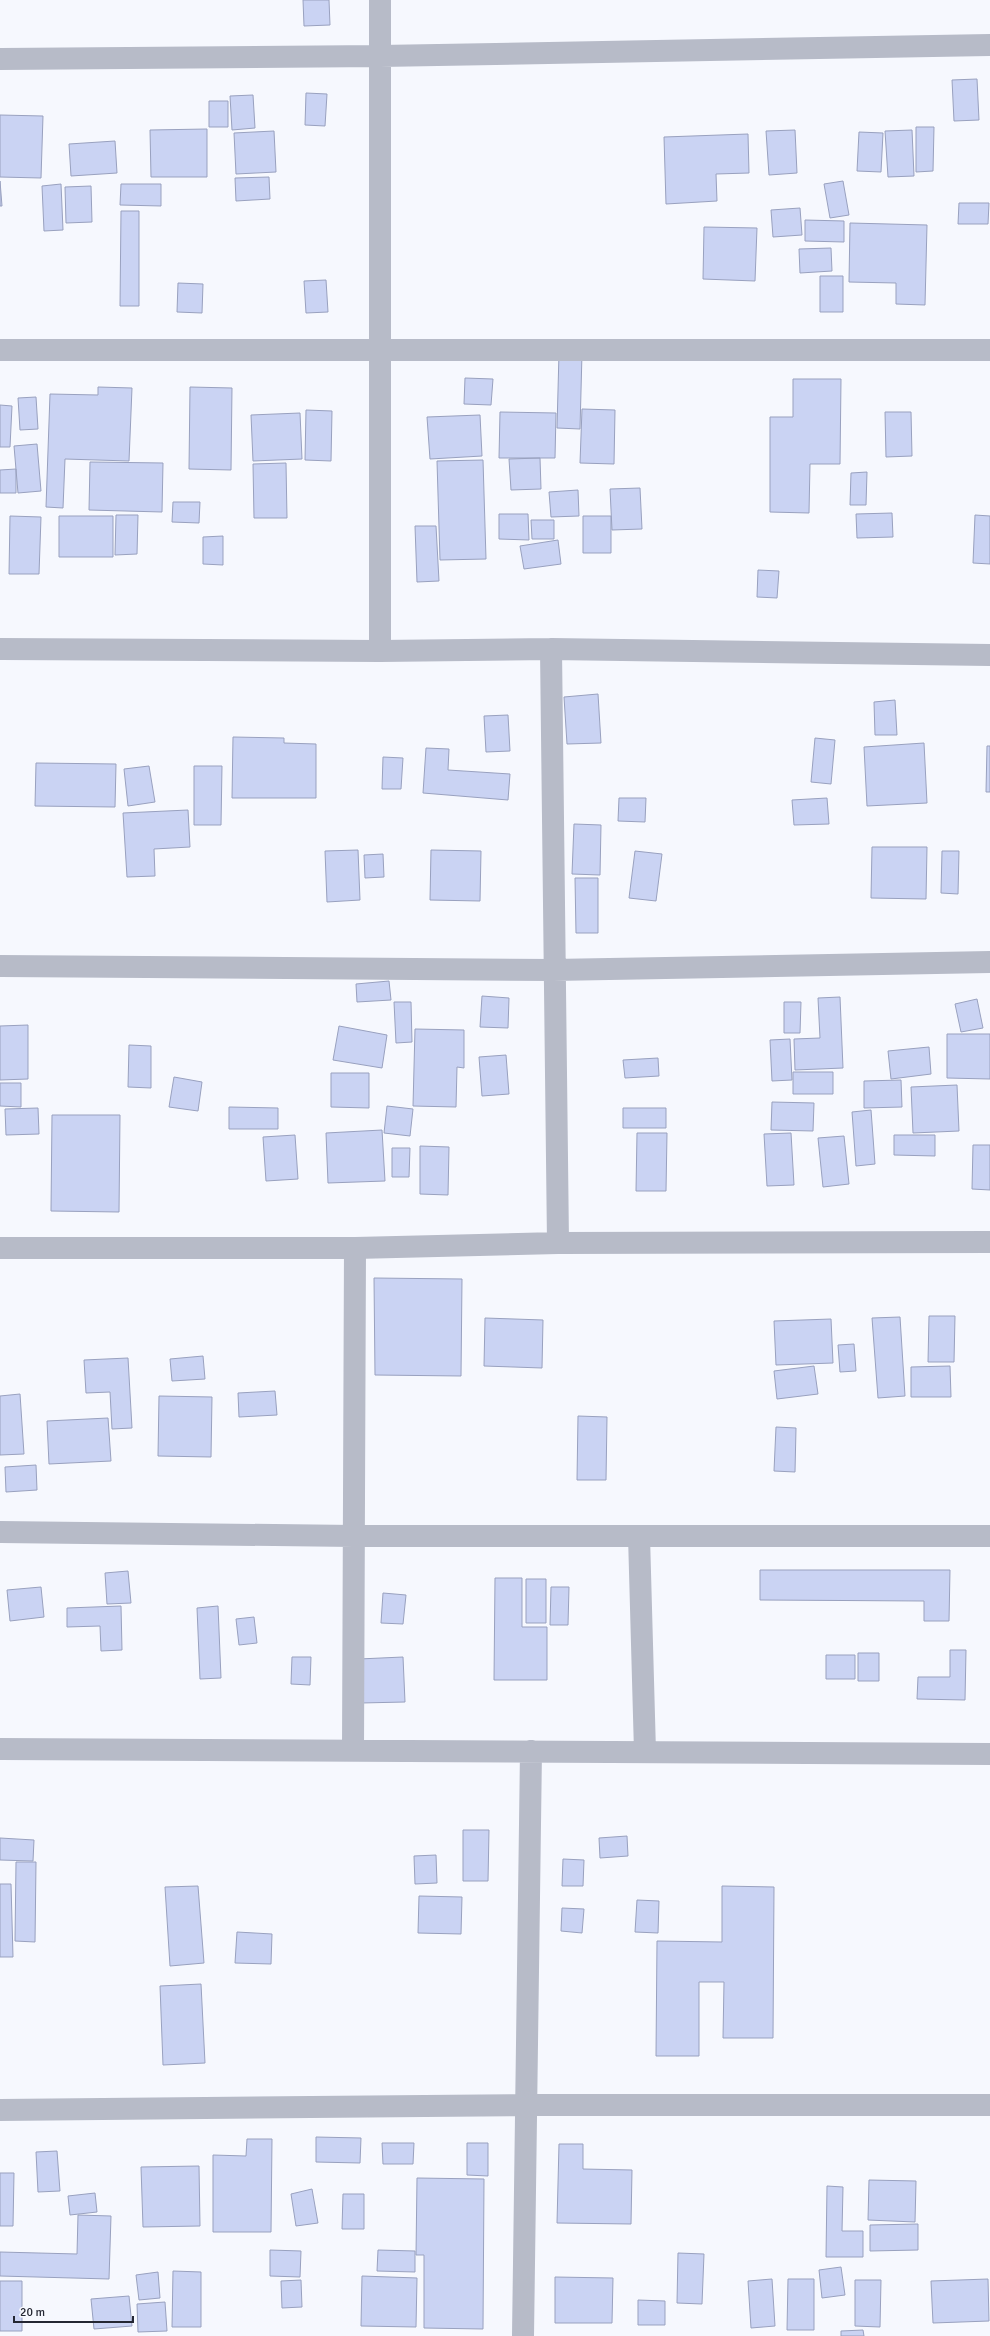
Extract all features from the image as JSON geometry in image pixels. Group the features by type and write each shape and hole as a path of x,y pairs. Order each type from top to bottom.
{"street":[{"path":"380,0 380,652"},
{"path":"0,59 380,56 990,45"},
{"path":"0,350 990,350"},
{"path":"0,649 380,652 551,649 990,655"},
{"path":"551,649 553,970 558,1243"},
{"path":"0,966 553,970 990,962"},
{"path":"0,1248 354,1248 558,1243 990,1242"},
{"path":"353,1750 354,1248"},
{"path":"0,1532 354,1536 990,1536"},
{"path":"639,1536 645,1752"},
{"path":"0,1749 990,1754"},
{"path":"523,2336 531,1751"},
{"path":"0,2110 525,2104 990,2104"}],"building":[{"path":"303,0 329,0 330,25 304,26"},
{"path":"977,79 979,120 954,121 952,80"},
{"path":"306,93 327,94 325,126 305,125"},
{"path":"253,95 255,128 232,130 230,96"},
{"path":"209,101 228,101 228,127 209,127"},
{"path":"0,115 43,116 41,178 0,177"},
{"path":"916,127 934,127 933,171 916,172"},
{"path":"207,129 207,177 151,177 150,130"},
{"path":"795,130 797,173 769,175 766,131"},
{"path":"912,130 914,176 888,177 885,131"},
{"path":"274,131 276,172 236,174 234,133"},
{"path":"859,132 883,133 881,172 857,171"},
{"path":"748,134 749,173 716,174 717,201 666,204 664,137"},
{"path":"115,141 117,173 71,176 69,144"},
{"path":"269,177 270,199 236,201 235,178"},
{"path":"0,181 2,206 0,206"},
{"path":"843,181 849,215 830,218 824,184"},
{"path":"61,184 63,230 44,231 42,186"},
{"path":"121,184 161,184 161,206 120,205"},
{"path":"91,186 92,222 66,223 65,187"},
{"path":"959,203 989,203 988,224 958,224"},
{"path":"800,208 802,235 773,237 771,210"},
{"path":"121,211 139,211 139,306 120,306"},
{"path":"805,220 844,221 844,242 805,241"},
{"path":"850,223 927,225 925,305 896,304 896,283 849,282"},
{"path":"704,227 757,228 755,281 703,279"},
{"path":"831,248 832,271 800,273 799,249"},
{"path":"820,276 843,276 843,312 820,312"},
{"path":"326,280 328,312 306,313 304,281"},
{"path":"178,283 203,284 202,313 177,312"},
{"path":"559,353 582,353 580,429 557,428"},
{"path":"465,378 493,379 491,405 464,404"},
{"path":"793,379 841,379 840,464 810,464 809,513 770,512 770,417 793,417"},
{"path":"98,387 132,388 129,461 65,459 63,508 46,507 50,394 98,395"},
{"path":"190,387 232,388 231,470 189,469"},
{"path":"36,397 38,429 20,430 18,398"},
{"path":"0,405 12,406 10,447 0,447"},
{"path":"582,409 615,410 614,464 580,463"},
{"path":"306,410 332,411 331,461 305,460"},
{"path":"500,412 556,413 555,458 499,458"},
{"path":"885,412 911,412 912,456 886,457"},
{"path":"300,413 302,459 253,461 251,415"},
{"path":"480,415 482,456 430,459 427,417"},
{"path":"37,444 41,491 18,493 14,446"},
{"path":"540,458 541,489 511,490 509,459"},
{"path":"483,460 486,559 440,560 437,461"},
{"path":"90,462 163,463 162,512 89,510"},
{"path":"286,463 287,518 254,518 253,464"},
{"path":"16,469 16,493 0,493 0,470"},
{"path":"867,472 866,505 850,505 851,473"},
{"path":"640,488 642,529 612,530 610,489"},
{"path":"578,490 579,516 551,517 549,492"},
{"path":"173,502 200,502 199,523 172,522"},
{"path":"892,513 893,537 857,538 856,514"},
{"path":"499,514 528,514 529,540 499,539"},
{"path":"116,515 138,515 137,554 115,555"},
{"path":"975,515 990,516 990,564 973,563"},
{"path":"10,516 41,517 39,574 9,574"},
{"path":"59,516 113,516 113,557 59,557"},
{"path":"583,516 611,516 611,553 583,553"},
{"path":"531,520 554,520 554,539 532,539"},
{"path":"415,526 436,526 439,581 417,582"},
{"path":"223,536 223,565 203,564 203,537"},
{"path":"558,540 561,564 524,569 520,546"},
{"path":"758,570 779,571 777,598 757,597"},
{"path":"598,694 601,743 567,744 564,697"},
{"path":"895,700 897,735 875,735 874,702"},
{"path":"508,715 510,751 486,752 484,716"},
{"path":"233,737 284,738 284,743 316,744 316,798 232,798"},
{"path":"815,738 835,740 831,784 811,782"},
{"path":"924,743 927,803 867,806 864,747"},
{"path":"987,746 990,746 990,792 986,792"},
{"path":"426,748 449,749 448,770 510,774 508,800 423,793"},
{"path":"383,757 403,758 401,789 382,789"},
{"path":"36,763 116,764 115,807 35,806"},
{"path":"149,766 155,802 128,806 124,769"},
{"path":"194,766 222,766 221,825 194,825"},
{"path":"619,798 646,798 645,822 618,821"},
{"path":"827,798 829,824 794,825 792,800"},
{"path":"188,810 190,847 154,849 155,876 127,877 123,813"},
{"path":"574,824 601,825 600,875 572,874"},
{"path":"872,847 927,847 926,899 871,898"},
{"path":"358,850 360,900 327,902 325,851"},
{"path":"431,850 481,851 480,901 430,900"},
{"path":"635,851 662,854 656,901 629,898"},
{"path":"942,851 959,851 958,894 941,893"},
{"path":"383,854 384,877 365,878 364,855"},
{"path":"575,878 598,878 598,933 576,933"},
{"path":"389,981 391,1000 357,1002 356,984"},
{"path":"482,996 509,998 508,1028 480,1027"},
{"path":"840,997 843,1068 795,1070 794,1039 820,1038 818,998"},
{"path":"977,999 983,1028 961,1032 955,1004"},
{"path":"394,1002 411,1002 412,1042 396,1043"},
{"path":"784,1002 801,1002 800,1033 784,1033"},
{"path":"28,1025 28,1079 0,1080 0,1026"},
{"path":"339,1026 387,1035 382,1068 333,1060"},
{"path":"415,1029 464,1030 464,1068 457,1067 456,1107 413,1106"},
{"path":"947,1034 990,1034 990,1079 947,1078"},
{"path":"790,1039 792,1080 772,1081 770,1040"},
{"path":"129,1045 151,1046 151,1088 128,1087"},
{"path":"929,1047 931,1074 891,1079 888,1051"},
{"path":"506,1055 509,1094 482,1096 479,1057"},
{"path":"658,1058 659,1076 625,1078 623,1060"},
{"path":"793,1072 833,1072 833,1094 793,1094"},
{"path":"331,1073 369,1073 369,1108 331,1107"},
{"path":"174,1077 202,1082 198,1111 169,1107"},
{"path":"901,1080 902,1107 864,1108 864,1081"},
{"path":"0,1083 21,1083 21,1107 0,1106"},
{"path":"957,1085 959,1131 913,1133 911,1087"},
{"path":"772,1102 814,1103 813,1131 771,1130"},
{"path":"387,1106 413,1109 410,1136 384,1133"},
{"path":"229,1107 278,1108 278,1129 229,1129"},
{"path":"38,1108 39,1134 6,1135 5,1109"},
{"path":"623,1108 666,1108 666,1128 623,1128"},
{"path":"871,1110 875,1164 856,1166 852,1112"},
{"path":"52,1115 120,1115 119,1212 51,1211"},
{"path":"382,1130 385,1181 328,1183 326,1133"},
{"path":"637,1133 667,1133 666,1191 636,1191"},
{"path":"791,1133 794,1185 767,1186 764,1134"},
{"path":"295,1135 298,1179 266,1181 263,1137"},
{"path":"894,1135 935,1135 935,1156 894,1155"},
{"path":"844,1136 849,1184 823,1187 818,1138"},
{"path":"973,1145 990,1145 990,1190 972,1189"},
{"path":"420,1146 449,1147 448,1195 420,1194"},
{"path":"392,1148 410,1148 409,1177 392,1177"},
{"path":"374,1278 462,1279 461,1376 375,1375"},
{"path":"929,1316 955,1316 954,1362 928,1362"},
{"path":"900,1317 905,1396 878,1398 872,1318"},
{"path":"485,1318 543,1320 542,1368 484,1366"},
{"path":"831,1319 833,1363 776,1365 774,1321"},
{"path":"854,1344 856,1371 840,1372 838,1345"},
{"path":"203,1356 205,1379 172,1381 170,1359"},
{"path":"128,1358 132,1428 112,1429 110,1392 86,1393 84,1360"},
{"path":"814,1366 818,1394 777,1399 774,1371"},
{"path":"950,1366 951,1397 911,1397 911,1367"},
{"path":"275,1391 277,1415 239,1417 238,1393"},
{"path":"20,1394 24,1454 0,1455 0,1396"},
{"path":"159,1396 212,1397 211,1457 158,1456"},
{"path":"578,1416 607,1417 606,1480 577,1480"},
{"path":"108,1418 111,1461 49,1464 47,1421"},
{"path":"776,1427 796,1428 795,1472 774,1471"},
{"path":"36,1465 37,1490 6,1492 5,1467"},
{"path":"760,1570 950,1570 949,1621 924,1621 924,1601 760,1600"},
{"path":"128,1571 131,1603 107,1604 105,1573"},
{"path":"495,1578 522,1578 522,1627 547,1627 547,1680 494,1680"},
{"path":"526,1579 546,1579 546,1623 526,1623"},
{"path":"41,1587 44,1617 10,1621 7,1590"},
{"path":"551,1587 569,1587 568,1625 550,1625"},
{"path":"383,1593 406,1595 403,1624 381,1623"},
{"path":"121,1606 122,1650 101,1651 100,1626 67,1627 67,1608"},
{"path":"218,1606 221,1678 200,1679 197,1608"},
{"path":"254,1617 257,1643 239,1645 236,1619"},
{"path":"950,1650 966,1650 965,1700 917,1699 918,1677 950,1677"},
{"path":"858,1653 879,1653 879,1681 858,1681"},
{"path":"826,1655 855,1655 855,1679 826,1679"},
{"path":"292,1657 311,1657 310,1685 291,1684"},
{"path":"403,1657 405,1702 361,1703 359,1659"},
{"path":"463,1830 489,1830 488,1881 463,1881"},
{"path":"627,1836 628,1856 600,1858 599,1838"},
{"path":"0,1838 34,1840 33,1861 0,1860"},
{"path":"436,1855 437,1883 415,1884 414,1856"},
{"path":"563,1859 584,1860 583,1886 562,1886"},
{"path":"16,1862 36,1862 35,1942 15,1941"},
{"path":"0,1884 11,1884 13,1957 0,1957"},
{"path":"198,1886 204,1963 170,1966 165,1887"},
{"path":"722,1886 774,1887 773,2038 723,2038 724,1982 699,1982 699,2056 656,2056 657,1941 722,1942"},
{"path":"419,1896 462,1897 461,1934 418,1933"},
{"path":"637,1900 659,1901 658,1933 635,1932"},
{"path":"562,1908 584,1909 582,1933 561,1931"},
{"path":"237,1932 272,1934 271,1964 235,1963"},
{"path":"201,1984 205,2063 163,2065 160,1986"},
{"path":"316,2137 361,2138 360,2163 316,2162"},
{"path":"247,2139 272,2139 271,2232 213,2232 213,2155 246,2156"},
{"path":"382,2143 414,2143 413,2164 383,2164"},
{"path":"467,2143 488,2143 488,2176 467,2175"},
{"path":"559,2144 583,2144 583,2169 632,2170 631,2224 557,2223"},
{"path":"57,2151 60,2191 38,2192 36,2152"},
{"path":"199,2166 200,2226 143,2227 141,2167"},
{"path":"0,2173 14,2173 13,2226 0,2226"},
{"path":"417,2178 484,2179 483,2329 424,2328 424,2255 416,2255"},
{"path":"869,2180 916,2181 915,2222 868,2220"},
{"path":"827,2186 843,2187 842,2231 863,2231 863,2257 826,2257"},
{"path":"312,2189 318,2223 296,2226 291,2194"},
{"path":"95,2193 97,2212 70,2215 68,2196"},
{"path":"343,2194 364,2194 364,2229 342,2229"},
{"path":"78,2215 111,2216 109,2279 0,2276 0,2252 77,2254"},
{"path":"918,2224 918,2250 870,2251 870,2225"},
{"path":"270,2250 301,2251 300,2277 270,2276"},
{"path":"378,2250 415,2251 415,2272 377,2271"},
{"path":"678,2253 704,2254 702,2304 677,2303"},
{"path":"841,2267 845,2295 822,2298 819,2270"},
{"path":"173,2271 201,2272 201,2327 172,2327"},
{"path":"158,2272 160,2298 139,2300 136,2275"},
{"path":"362,2276 417,2278 416,2327 361,2326"},
{"path":"555,2277 613,2278 612,2323 555,2323"},
{"path":"772,2279 775,2326 751,2328 748,2281"},
{"path":"788,2279 814,2279 814,2330 787,2330"},
{"path":"988,2279 989,2321 933,2323 931,2281"},
{"path":"301,2280 302,2307 282,2308 281,2281"},
{"path":"855,2280 881,2280 880,2327 855,2326"},
{"path":"0,2281 22,2281 22,2331 0,2331"},
{"path":"129,2296 132,2326 94,2329 91,2299"},
{"path":"638,2300 665,2301 665,2325 638,2325"},
{"path":"165,2302 167,2331 138,2332 137,2304"},
{"path":"863,2330 864,2336 841,2336 841,2331"}]}
